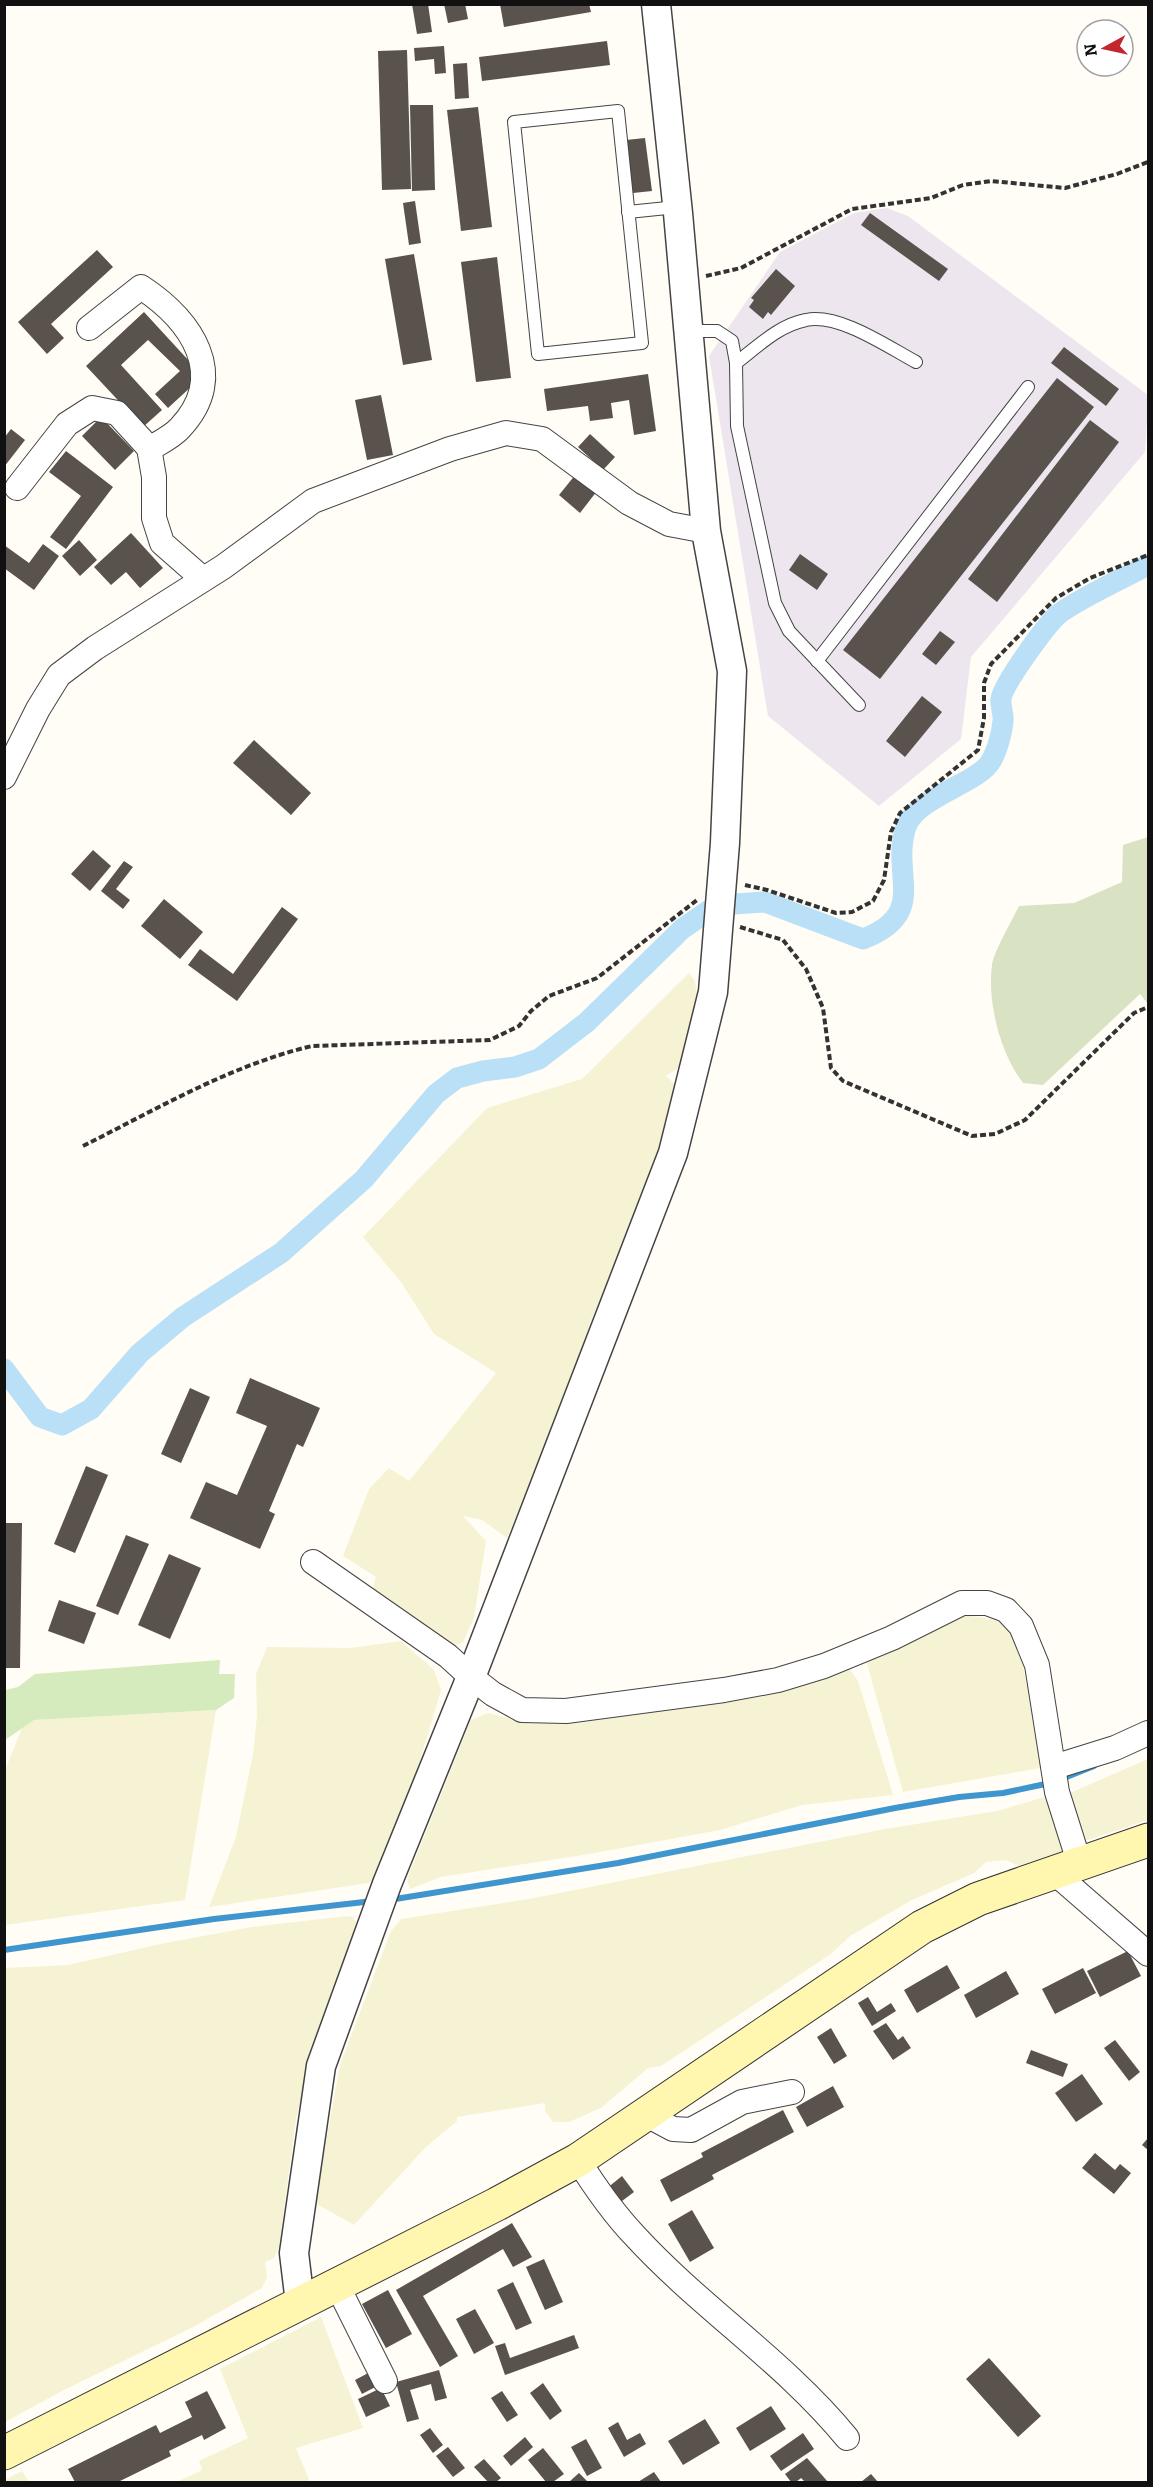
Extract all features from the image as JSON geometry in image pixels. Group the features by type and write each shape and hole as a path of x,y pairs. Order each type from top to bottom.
{"main road":[{"path":"4,2453 497,2204 578,2160 922,1927 978,1899 1149,1840"}],"street":[{"path":"300,2303 294,2253 321,2066 387,1884 471,1677 673,1153 713,992 732,671 706,531 689,331 656,4"},
{"path":"89,328 141,287 161,301 186,330 203,362 202,395 180,429 149,449"},
{"path":"17,488 67,424 92,408 117,413 149,449 154,477 154,518 162,543 203,579"},
{"path":"4,777 38,709 59,675 95,648 203,579 313,501 450,449 506,434 543,439 629,503 669,524 706,531"},
{"path":"313,1562 448,1656 493,1694 522,1710 566,1711 724,1690 778,1680 824,1666 892,1638 962,1603 987,1603 1006,1610 1021,1626 1037,1665 1057,1792 1072,1868 1149,1954"},
{"path":"1054,1767 1115,1748 1149,1733"},
{"path":"645,2114 673,2129 691,2130 742,2102 792,2092"},
{"path":"578,2160 599,2193 636,2237 780,2370 832,2420 847,2438"},
{"path":"337,2284 385,2381"}],"lane":[{"path":"618,111 628,212 642,343 538,354 514,122 618,111"},
{"path":"628,212 677,207"},
{"path":"736,363 774,333 806,320 826,320 858,330 916,362"},
{"path":"689,331 717,331 732,341 736,363 736,426 775,603 789,631 859,705"},
{"path":"817,661 1028,387"}],"path":[{"path":"684,281 741,268 852,209 931,198 963,185 991,181 1065,188 1117,174 1149,162"},
{"path":"82,1146 246,1066 284,1052 312,1046 490,1040 504,1035 519,1026 531,1011 549,996 597,978 720,900 767,890 836,913 852,912 873,901 884,880 891,832 900,813 978,750 984,718 984,683 991,664 1056,598 1090,578 1149,555"},
{"path":"720,900 783,940 806,969 823,1008 831,1068 843,1082 972,1136 995,1134 1025,1120 1134,1013 1149,1007"}],"shaded area":[{"path":"887,208 908,216 1148,395 1148,407 1145,452 971,657 961,739 879,806 768,716 709,356 780,252 854,213"},
{"path":"689,973 695,981 699,1012 687,1062 666,1076 681,1090 624,1245 591,1320 565,1398 507,1538 482,1520 463,1516 486,1541 474,1618 463,1642 456,1645 446,1643 372,1591 376,1577 343,1556 369,1489 389,1468 409,1481 496,1373 434,1334 401,1282 363,1237 487,1108 582,1079"},
{"path":"958,1614 997,1620 1016,1637 1046,1767 903,1792 866,1660"},
{"path":"401,1641 434,1670 441,1690 418,1767 375,1882 209,1907 236,1837 253,1754 257,1716 256,1674 267,1647 350,1648"},
{"path":"849,1668 858,1681 893,1795 802,1805 720,1830 583,1855 441,1877 410,1889 407,1879 471,1720 488,1713 519,1720"},
{"path":"216,1710 185,1900 5,1925 5,1770 22,1728 34,1720"},
{"path":"1148,1759 1148,1820 1079,1843 1063,1796"},
{"path":"1048,1796 1063,1856 1021,1868 1007,1860 986,1862 974,1873 912,1900 850,1936 831,1954 661,2066 648,2068 601,2108 569,2122 553,2122 545,2111 545,2103 457,2117 457,2121 425,2148 354,2225 315,2203 340,2065 391,1931 401,1919 529,1899 885,1829 997,1811"},
{"path":"353,1917 356,1922 355,1934 318,2029 296,2119 279,2247 274,2258 265,2262 267,2277 262,2288 193,2327 62,2391 5,2422 5,1968 68,1965 160,1944 252,1927"},
{"path":"321,2317 363,2428 296,2448 310,2482 177,2482 202,2470 199,2461 248,2438 220,2369"},
{"path":"22,2471 29,2482 5,2482 5,2480"}],"green space":[{"path":"1148,837 1148,1004 1140,994 1043,1085 1023,1083 1008,1057 997,1027 991,979 996,952 1019,906 1074,903 1122,882 1123,845"},
{"path":"220,1660 219,1674 235,1674 234,1698 216,1710 34,1720 5,1740 5,1690 18,1687 35,1674"}],"building":[{"path":"412,4 428,4 432,32 417,34"},
{"path":"444,4 465,4 468,19 448,23"},
{"path":"500,4 589,4 591,12 504,27"},
{"path":"607,41 610,65 482,81 479,57"},
{"path":"444,46 446,73 435,74 434,59 415,61 414,48"},
{"path":"407,50 411,189 382,190 378,51"},
{"path":"467,63 469,98 455,99 453,64"},
{"path":"410,105 433,105 435,190 412,191"},
{"path":"478,107 492,227 461,231 447,110"},
{"path":"645,138 652,191 633,193 626,140"},
{"path":"415,201 421,243 409,245 403,203"},
{"path":"870,213 948,269 939,281 861,225"},
{"path":"97,250 113,267 51,324 64,338 47,354 18,322"},
{"path":"414,254 432,360 403,365 385,259"},
{"path":"497,257 511,378 476,382 461,262"},
{"path":"776,269 795,286 771,315 768,312 763,319 749,307 754,300 751,298"},
{"path":"144,312 190,362 193,385 168,408 155,394 180,371 148,340 121,365 162,410 143,427 86,366"},
{"path":"1064,347 1119,389 1106,406 1051,363"},
{"path":"648,374 656,431 634,435 629,400 611,403 613,418 590,421 588,406 547,411 544,389"},
{"path":"1057,378 1094,407 880,679 843,650"},
{"path":"381,395 393,455 367,460 355,400"},
{"path":"101,417 134,451 115,470 82,436"},
{"path":"1090,420 1119,442 997,602 968,579"},
{"path":"11,429 25,440 4,467 4,438"},
{"path":"590,434 615,457 603,470 578,447"},
{"path":"66,451 113,487 66,549 50,537 81,496 49,472"},
{"path":"576,474 597,491 580,513 559,495"},
{"path":"131,533 163,568 140,588 126,572 111,585 94,567"},
{"path":"79,540 97,560 80,576 62,556"},
{"path":"43,544 59,556 34,590 4,568 4,545 29,563"},
{"path":"800,554 828,574 817,590 789,570"},
{"path":"940,631 955,642 936,665 922,654"},
{"path":"922,696 942,712 905,757 886,741"},
{"path":"254,740 311,793 291,815 233,763"},
{"path":"93,850 111,866 90,891 71,874"},
{"path":"124,861 133,867 116,889 130,900 123,909 101,891"},
{"path":"164,899 203,932 180,959 141,926"},
{"path":"282,907 298,919 237,1001 188,965 200,949 233,974"},
{"path":"250,1378 320,1408 303,1447 297,1444 269,1511 275,1514 260,1549 190,1518 206,1482 237,1495 267,1426 236,1413"},
{"path":"190,1388 210,1397 181,1463 161,1454"},
{"path":"86,1466 108,1475 75,1553 54,1544"},
{"path":"4,1523 22,1523 20,1668 4,1668"},
{"path":"126,1535 149,1544 118,1615 96,1606"},
{"path":"169,1554 201,1568 170,1639 138,1625"},
{"path":"59,1600 96,1613 84,1644 48,1631"},
{"path":"1128,1951 1141,1976 1100,1997 1087,1971"},
{"path":"947,1965 960,1988 917,2013 904,1990"},
{"path":"1083,1968 1096,1993 1055,2014 1042,1989"},
{"path":"1006,1971 1019,1994 976,2018 964,1995"},
{"path":"868,1997 877,2012 891,2003 896,2011 872,2026 858,2003"},
{"path":"886,2023 898,2040 903,2036 911,2048 893,2060 873,2031"},
{"path":"831,2028 847,2056 834,2064 817,2037"},
{"path":"1115,2040 1140,2072 1129,2081 1104,2048"},
{"path":"1031,2050 1068,2064 1063,2077 1026,2063"},
{"path":"1082,2074 1103,2104 1076,2122 1055,2093"},
{"path":"833,2086 844,2107 807,2127 796,2107"},
{"path":"783,2110 794,2132 712,2175 714,2179 671,2202 660,2180 703,2157 701,2153"},
{"path":"1148,2138 1148,2150 1142,2145"},
{"path":"1095,2153 1115,2170 1120,2164 1131,2173 1114,2194 1082,2168"},
{"path":"622,2176 634,2192 618,2204 606,2189"},
{"path":"692,2210 714,2248 690,2262 668,2224"},
{"path":"512,2223 532,2257 513,2267 503,2249 423,2296 458,2356 440,2367 396,2290"},
{"path":"544,2259 563,2302 545,2310 526,2267"},
{"path":"513,2282 532,2323 516,2330 497,2290"},
{"path":"388,2290 412,2334 386,2348 362,2304"},
{"path":"475,2309 494,2343 474,2354 456,2319"},
{"path":"574,2335 579,2348 505,2375 495,2346 505,2343 510,2358"},
{"path":"989,2358 1041,2416 1018,2437 966,2379"},
{"path":"439,2370 447,2398 435,2401 431,2384 410,2390 419,2419 407,2422 396,2382"},
{"path":"372,2371 379,2385 362,2394 355,2380"},
{"path":"543,2383 562,2411 550,2420 530,2393"},
{"path":"381,2388 390,2406 366,2417 358,2399"},
{"path":"207,2391 226,2428 204,2440 202,2435 169,2451 171,2456 118,2482 75,2482 68,2469 156,2425 160,2433 192,2417 185,2402"},
{"path":"502,2391 518,2415 507,2422 491,2398"},
{"path":"771,2406 786,2429 750,2451 736,2428"},
{"path":"705,2419 720,2443 683,2465 668,2441"},
{"path":"618,2422 627,2440 640,2433 646,2444 624,2457 608,2428"},
{"path":"430,2428 443,2445 433,2453 420,2435"},
{"path":"803,2433 814,2449 781,2471 770,2456"},
{"path":"525,2437 533,2447 511,2466 503,2456"},
{"path":"586,2439 602,2468 587,2476 571,2447"},
{"path":"448,2447 465,2468 453,2477 436,2456"},
{"path":"543,2448 564,2474 553,2482 546,2482 528,2460"},
{"path":"807,2458 828,2482 805,2482 801,2478 796,2482 791,2482 785,2474"},
{"path":"484,2459 501,2478 496,2482 488,2482 474,2467"},
{"path":"654,2472 661,2482 638,2482"},
{"path":"579,2473 588,2482 569,2482"},
{"path":"871,2474 878,2482 861,2482"}],"waterway":[{"path":"4,1369 40,1417 62,1425 91,1409 140,1353 183,1317 281,1253 364,1179 436,1094 457,1078 483,1071 515,1067 539,1059 587,1022 682,929 708,911 734,904 765,902 863,939 883,929 896,917 902,905 904,891 902,845 906,827 912,816 922,807 974,776 991,761 1002,731 1001,699 1004,691 1037,640 1060,613 1148,565"},
{"path":"1059,1780 1094,1766"},
{"path":"389,1900 618,1863 895,1808 959,1797 1003,1793 1050,1783"},
{"path":"4,1950 214,1919 373,1901"}]}
